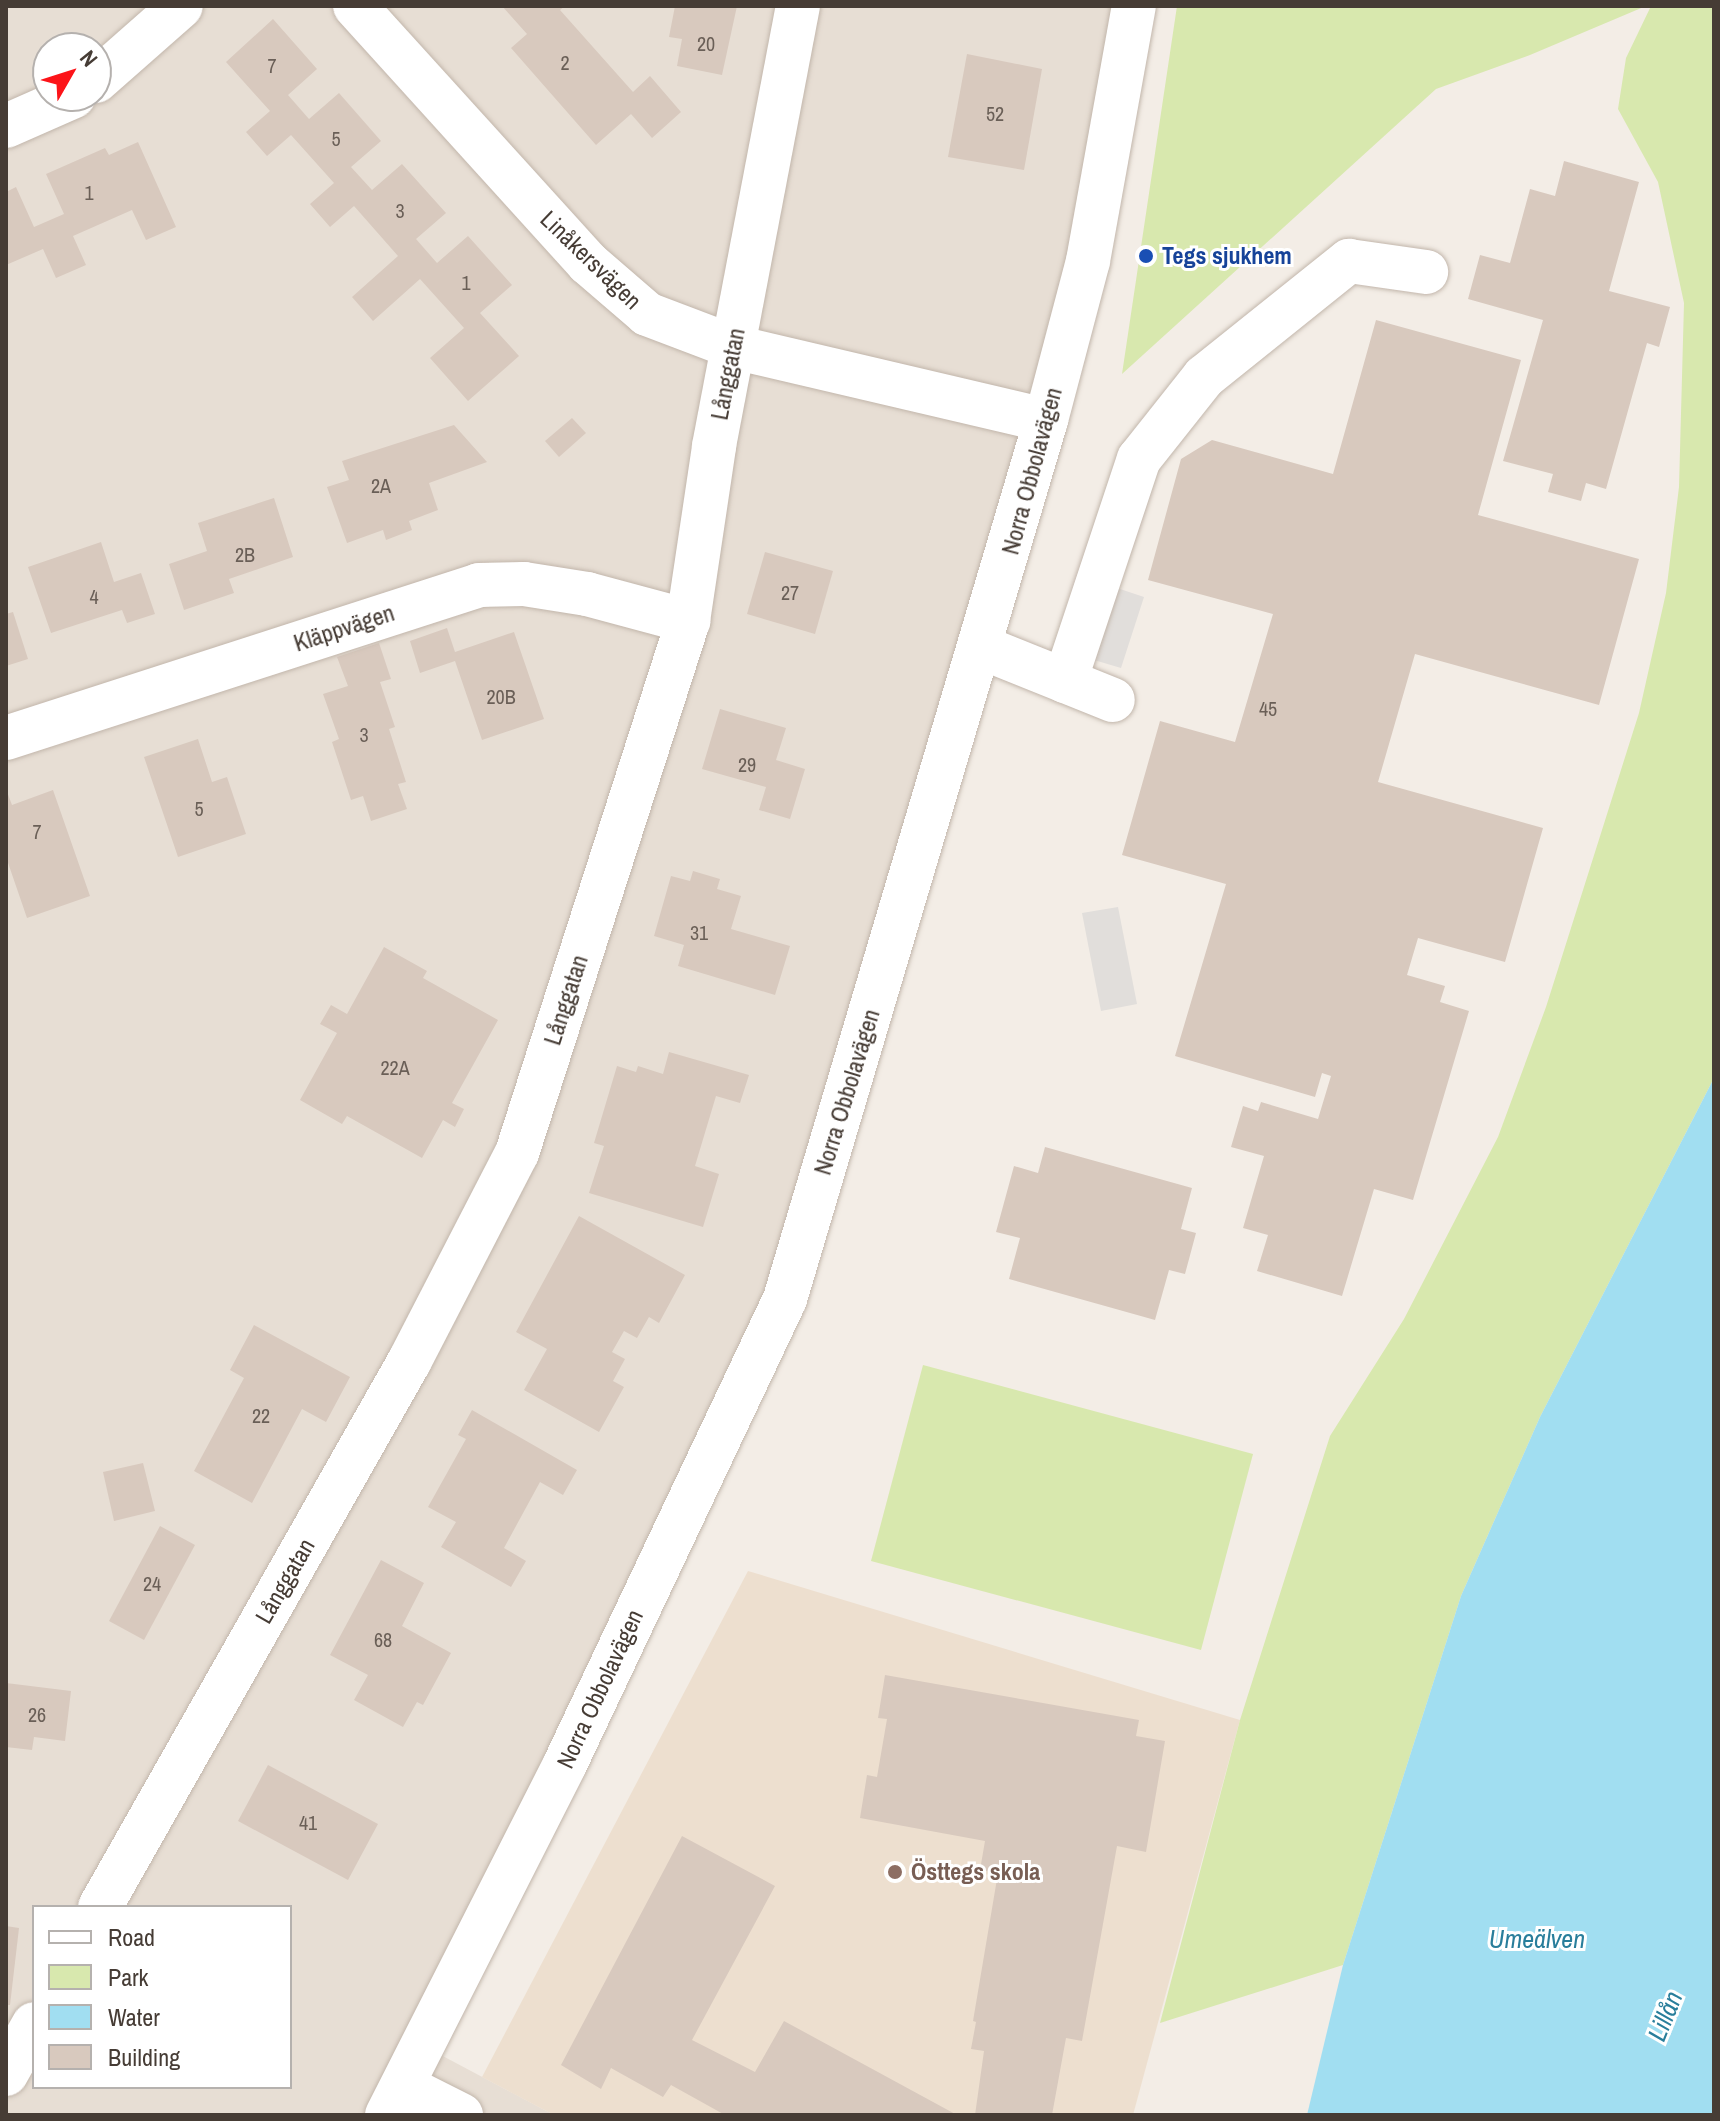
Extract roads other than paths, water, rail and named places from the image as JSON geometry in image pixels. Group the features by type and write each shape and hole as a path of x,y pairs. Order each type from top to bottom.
{"street":[{"path":"112,67 181,6"},
{"name":"Linåkersvägen","path":"355,6 588,263 647,314 734,347 1046,420"},
{"name":"Långgatan","path":"101,1905 409,1362 517,1153 688,621 714,446 798,6"},
{"name":"Norra Obbolavägen","path":"395,2100 572,1750 785,1299 1046,420 1088,261 1134,6"},
{"path":"6,126 38,112"},
{"path":"1065,681 1139,459 1204,377 1349,261 1426,272"},
{"name":"Kläppvägen","path":"6,738 479,585 524,584 587,594 688,621"},
{"path":"981,647 1113,700"},
{"path":"6,2074 32,2028"},
{"path":"395,2100 461,2115"}],"water":[{"name":"Umeälven","path":"1714,1078 1714,2115 1307,2115 1343,1965 1461,1596 1540,1417"}],"place":[{"name":"Tegs sjukhem","path":"1146,256"},
{"name":"Östtegs skola","path":"895,1872"}],"water label":[{"name":"Lillån","path":"1665,2016"}]}
